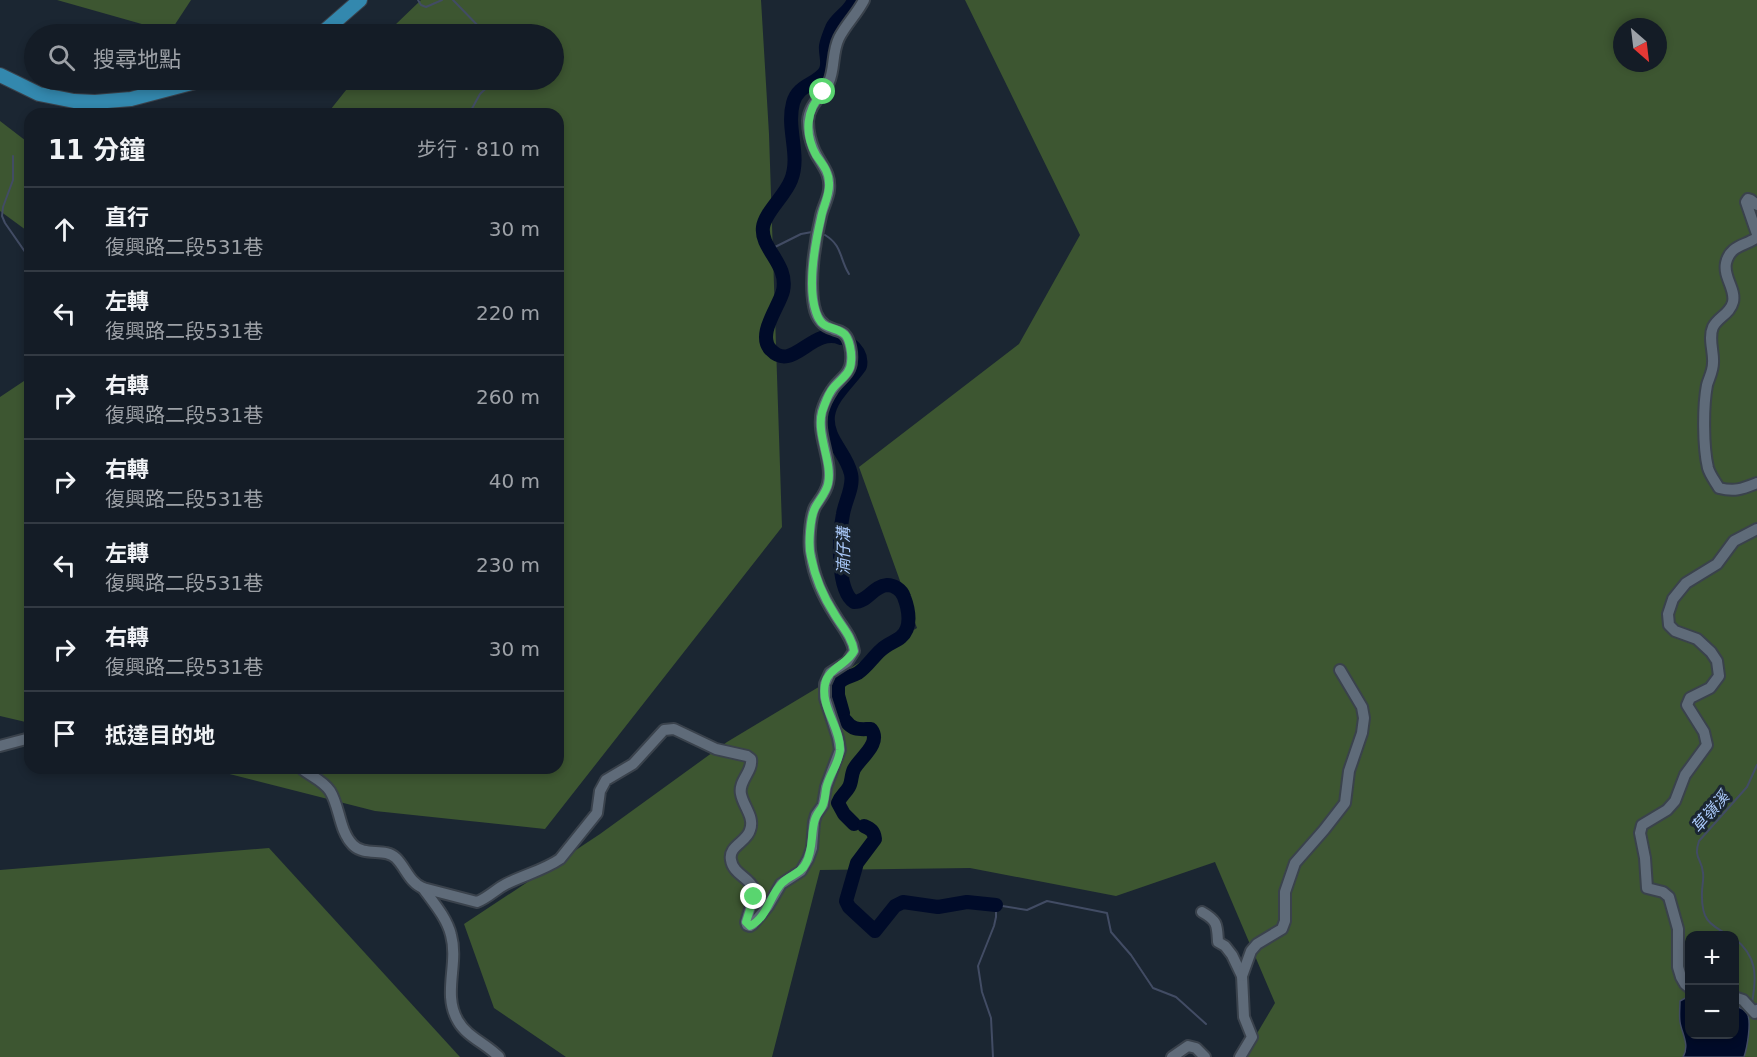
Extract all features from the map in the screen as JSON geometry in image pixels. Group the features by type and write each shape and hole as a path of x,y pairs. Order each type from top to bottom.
{"main road":[{"path":"332,24 360,0"},
{"path":"0,75 24,87"},
{"path":"31,90 39,94 74,101 95,102 131,99 165,90"}],"street":[{"path":"310,774 330,790 345,833 360,851 391,854 397,858 415,885 477,902 506,884 552,864 564,855 597,813 600,791 606,780 633,764 658,735 669,729 682,732 716,749 751,759 751,767 741,788 741,794 752,824 751,830 731,855 734,867 754,889 747,925 753,924 768,906 781,884 805,866 812,848 816,815 823,805 826,787 840,750 825,698 825,684 830,674 847,662 854,651 849,636 825,598 810,556 813,513 828,484 828,469 820,421 831,392 846,375 852,362 845,334 824,325 816,315 813,304 815,251 821,217 829,191 829,181 827,172 815,153 808,121 810,111 828,85 839,37 859,11 864,0"},
{"path":"1757,205 1751,200 1746,202 1756,238 1739,245 1733,250 1726,263 1729,286 1734,293 1728,312 1713,327 1711,350 1713,369 1707,385 1705,417 1708,468 1719,488 1731,491 1757,483"},
{"path":"1686,985 1678,967 1678,929 1669,897 1663,892 1647,888 1645,858 1640,833 1642,825 1667,810 1675,801 1685,775 1707,745 1704,732 1687,705 1690,698 1710,688 1719,676 1717,661 1711,652 1697,639 1675,631 1670,625 1668,614 1673,599 1686,584 1718,564 1734,541 1757,529"},
{"path":"1240,1057 1252,1037 1244,1017 1242,976 1251,951 1257,944 1282,929 1285,921 1284,892 1295,863 1345,803 1349,771 1365,718 1362,707 1340,670"},
{"path":"0,746 24,740"},
{"path":"423,888 449,927 452,936 454,953 450,995 452,1009 465,1031 499,1057"},
{"path":"1202,912 1212,917 1217,923 1218,942 1225,946 1232,955 1242,976"},
{"path":"1739,999 1756,1011"},
{"path":"1172,1057 1188,1046 1196,1048 1205,1057"}],"green space":[{"path":"57,0 191,0 175,24 142,24"},
{"path":"421,0 761,0 769,134 782,527 545,829 375,811 230,774 564,774 564,108 332,108 346,90 564,90 564,24 396,24"},
{"path":"965,0 1757,0 1757,1057 1243,1057 1275,1003 1215,862 1116,896 970,868 820,870 772,1057 566,1057 494,1008 464,924 600,834 727,742 917,628 859,467 1019,344 1080,235"},
{"path":"0,121 24,139 24,229 0,211"},
{"path":"24,381 24,722 0,716 0,397"},
{"path":"269,848 460,1057 0,1057 0,870"}],"water":[{"path":"1685,998 1685,1039 1739,1039 1739,1007 1746,1011 1749,1028 1744,1057 1683,1057 1686,1044 1680,1022 1680,1001"}],"waterway":[{"path":"418,0 426,7 442,0"},
{"path":"453,0 476,24"},
{"name":"湳仔溝","path":"841,338 831,336 821,338 787,356 779,356 771,350 767,344 767,329 781,298 784,281 779,265 763,235 763,227 767,216 788,186 794,171 791,113 795,97 825,72 826,46 831,30 854,0"},
{"path":"472,108 484,90"},
{"path":"13,156 13,180 2,216 24,250"},
{"path":"771,249 801,234 812,232"},
{"path":"825,235 835,243 849,274"},
{"name":"湳仔溝","path":"843,713 838,695 838,684 845,678 858,673 883,648 901,637 908,624 904,597 897,588 890,585 882,586 863,599 854,602 848,596 844,586 840,548 844,509 852,479 849,466 833,439 828,424 828,415 833,401 860,366 858,353 849,343"},
{"name":"湳仔溝","path":"846,721 854,728 871,729 874,734 872,745 854,769 850,785 838,803 844,814 854,824"},
{"name":"草嶺溪","path":"1721,931 1707,920 1703,909 1703,873 1697,847 1699,841 1747,787 1757,765"},
{"name":"湳仔溝","path":"864,826 872,831 875,839 857,863 846,901 849,907 875,931 895,906 903,902 938,907 967,902 996,905"},
{"path":"993,1057 991,1018 982,992 978,966 994,926 996,905 1027,910 1047,901 1107,913 1111,932 1131,955 1153,988 1176,997 1206,1024"},
{"name":"草嶺溪","path":"1739,942 1747,952 1754,967 1755,984 1752,1003"}],"route":[{"path":"754,897 746,922 750,926 768,906 781,884 801,871 808,859 812,848 816,815 823,805 826,787 840,750 825,698 825,684 830,674 847,662 854,651 849,636 825,598 810,556 813,513 824,495 829,477 820,421 831,392 846,375 852,362 845,334 824,325 816,315 813,304 815,251 821,217 829,191 829,181 827,172 815,153 808,121 810,111 823,92"}]}
